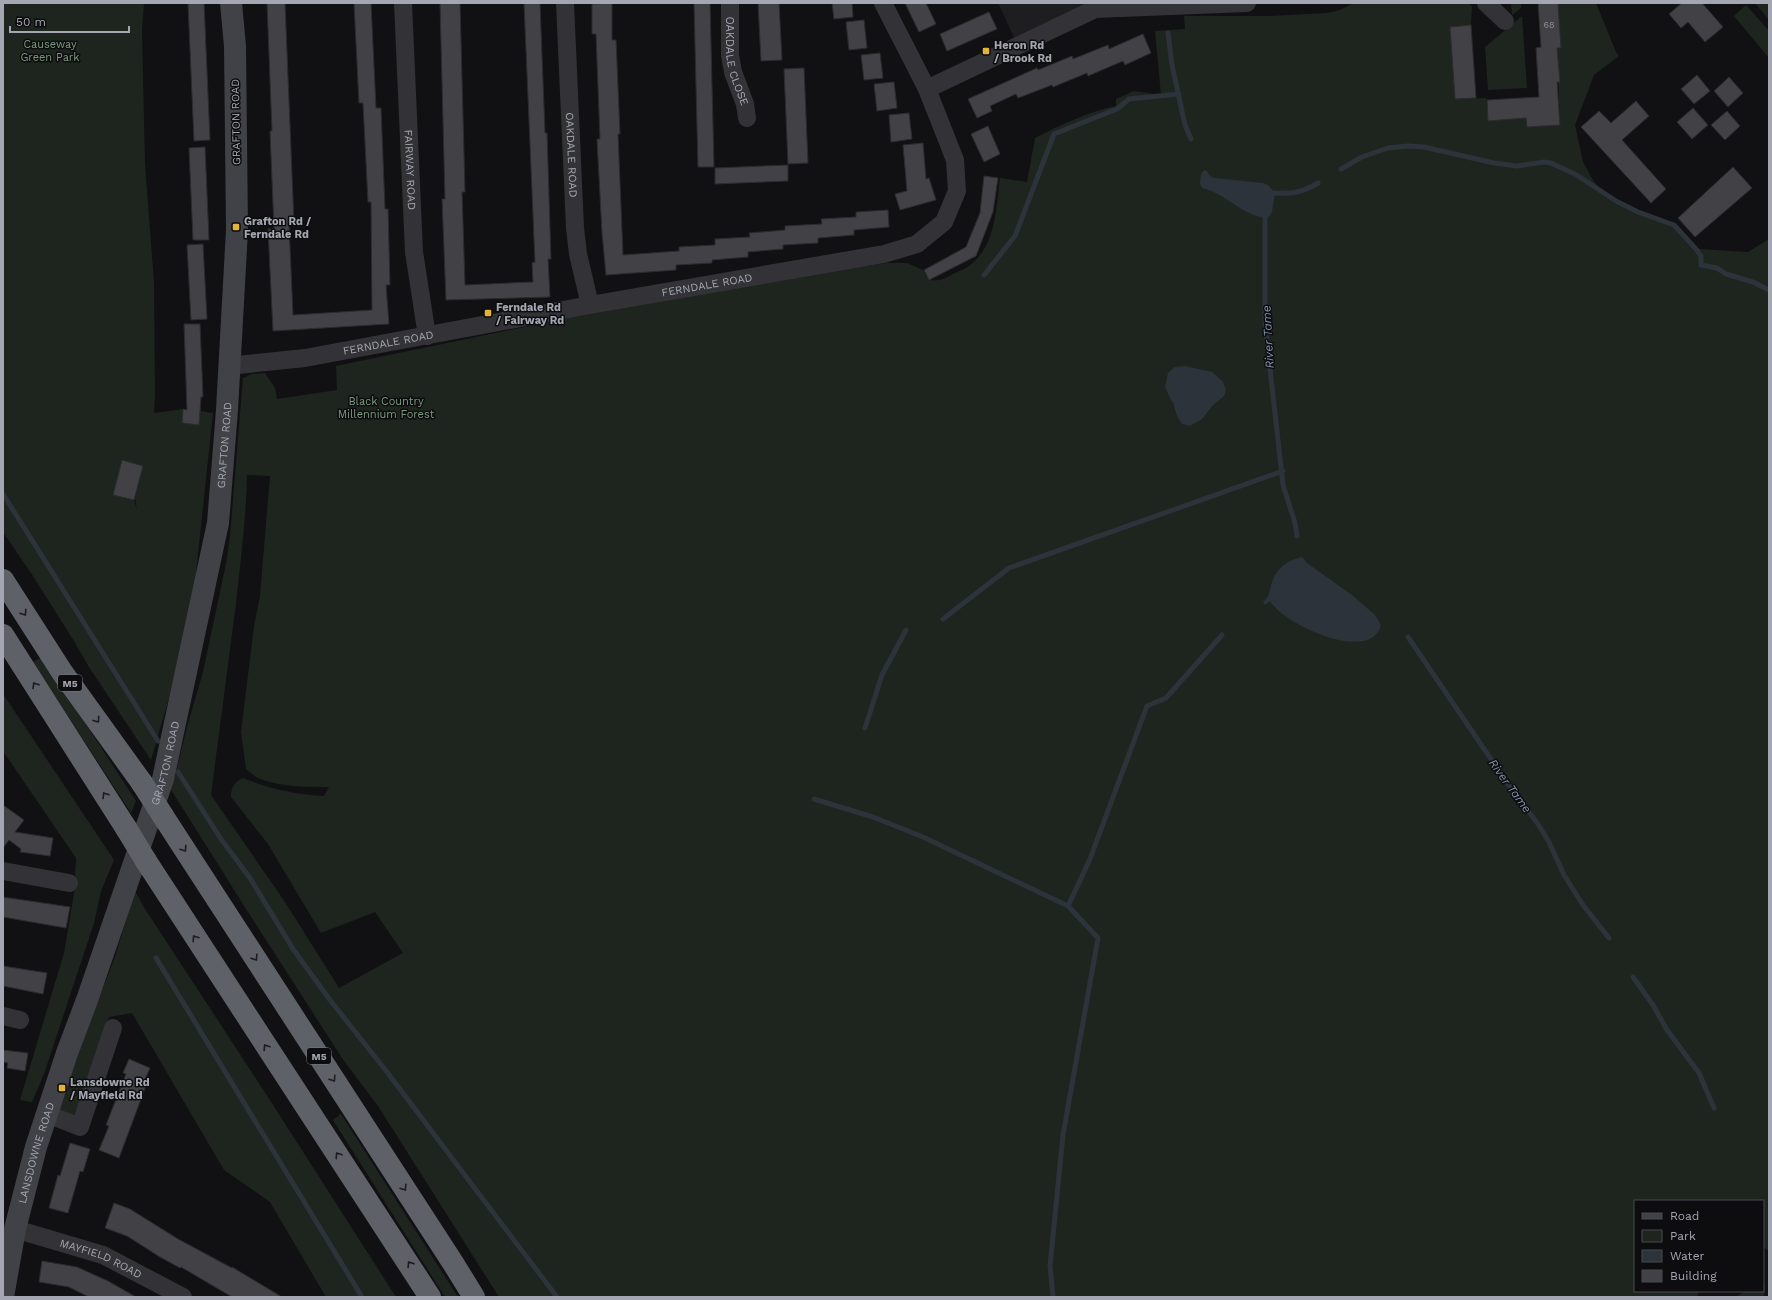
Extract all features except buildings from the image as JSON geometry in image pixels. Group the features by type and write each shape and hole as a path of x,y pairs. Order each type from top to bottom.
{"highway":[{"name":"M5","path":"3,580 62,672 142,783 474,1297"},
{"name":"M5","path":"3,635 146,861 430,1297"}],"street":[{"name":"GRAFTON ROAD","path":"130,876 163,779 218,523 227,410 228,366 237,230 235,53 231,3"},
{"name":"FAIRWAY ROAD","path":"403,3 414,252 427,336"},
{"name":"OAKDALE ROAD","path":"565,3 575,228 578,254 590,305"},
{"name":"OAKDALE CLOSE","path":"730,3 730,55 733,72 743,97 747,118"},
{"name":"FERNDALE ROAD","path":"228,366 305,358 590,305 884,254 916,244 944,222 956,191 955,160 927,89 883,3"},
{"path":"927,89 1095,6 1247,3"},
{"path":"3,871 68,882"},
{"name":"LANSDOWNE ROAD","path":"3,1297 15,1229 36,1147 67,1053 130,876"},
{"path":"3,1016 20,1020"},
{"path":"47,1114 80,1127 113,1028"},
{"name":"MAYFIELD ROAD","path":"15,1229 103,1255 183,1297"}],"shaded area":[{"path":"998,3 1095,3 1018,46"}],"green space":[{"name":"Causeway Green Park","path":"3,3 144,3 142,29 145,164 154,283 154,413 183,409 182,423 198,425 200,411 213,413 195,582 176,674 151,760 89,667 33,576 3,532","holes":["122,461 143,466 135,498 137,510 134,500 113,495"]},
{"name":"Black Country Millennium Forest","path":"1354,3 1468,3 1472,6 1471,25 1451,27 1455,99 1486,98 1489,121 1526,118 1527,127 1560,124 1557,48 1561,47 1558,3 1596,3 1619,56 1594,75 1575,125 1583,162 1594,182 1611,199 1676,224 1698,249 1748,252 1769,239 1769,1251 1764,1248 1764,1200 1634,1200 1634,1292 1699,1292 1697,1297 499,1297 378,1106 342,1058 168,785 175,776 203,672 226,564 230,536 243,378 252,374 265,373 275,388 277,399 337,390 336,366 573,317 829,271 887,263 907,263 923,270 929,280 943,279 969,266 978,258 985,248 990,238 996,214 1000,178 1027,182 1035,138 1084,115 1116,106 1116,99 1134,91 1161,95 1155,31 1185,29 1184,16 1269,16 1327,13 1340,10","holes":["247,475 270,476 260,596 254,626 241,732 246,769 258,778 275,783 293,786 329,787 324,796 293,793 243,778 237,781 231,797 268,844 321,933 375,912 403,953 339,988 285,902 211,795 239,577"]},
{"path":"1511,3 1521,3 1521,8 1512,15"},
{"path":"1755,3 1769,3 1769,20"},
{"path":"1746,5 1769,31 1769,58 1734,16"},
{"path":"1522,16 1527,88 1488,90 1485,47"},
{"path":"42,657 136,801 131,813 33,662"},
{"path":"3,694 114,860 101,891 94,923 44,1074 32,1102 20,1100 64,953 74,893 76,858 3,751"},
{"path":"135,891 145,909 396,1297 326,1297 270,1202 224,1170 132,1013 109,1017 76,1115 67,1115 57,1109 84,1033 114,960"},
{"path":"341,1114 458,1297 445,1297 333,1120"},
{"path":"1765,1284 1764,1297 1736,1297 1744,1292 1764,1292"}],"water":[{"path":"1204,170 1214,178 1263,183 1268,185 1275,193 1272,212 1268,218 1251,214 1219,195 1202,188 1200,184 1201,174"},
{"path":"1185,366 1212,372 1223,382 1226,390 1224,396 1212,406 1202,419 1190,426 1182,424 1177,416 1173,402 1165,387 1168,373 1175,367"},
{"path":"1302,557 1307,563 1352,595 1375,615 1381,625 1374,636 1361,641 1345,641 1327,637 1291,620 1278,610 1270,601 1265,605 1263,602 1268,597 1273,579 1282,566"}],"waterway":[{"name":"River Tame","path":"1168,33 1172,65 1185,125 1191,139"},
{"path":"984,275 1015,236 1054,134 1117,109 1129,99 1179,94"},
{"path":"1341,169 1362,157 1388,148 1408,146 1424,147 1494,163 1517,166 1544,162 1551,163 1575,174 1616,201 1638,212 1674,225 1701,256 1701,265 1717,268 1726,274 1753,282 1769,290"},
{"path":"1269,193 1300,191 1312,187 1318,183"},
{"name":"River Tame","path":"1262,213 1265,218 1265,322 1267,342 1283,485 1295,523 1297,536"},
{"path":"943,619 1009,568 1283,471"},
{"path":"3,494 158,741"},
{"path":"865,728 882,675 906,630"},
{"path":"1053,1297 1050,1266 1063,1135 1098,938 1068,906 1090,859 1147,706 1166,698 1222,635"},
{"name":"River Tame","path":"1408,637 1512,790 1538,824 1549,842 1564,875 1583,905 1609,938"},
{"path":"178,772 221,839 250,878 293,949 330,1000 387,1072 557,1297"},
{"path":"814,799 873,817 923,837 1068,906"},
{"path":"156,958 362,1297"},
{"name":"River Tame","path":"1633,977 1653,1005 1667,1030 1699,1073 1714,1108"}],"place":[{"name":"Heron Rd / Brook Rd","path":"986,51"},
{"name":"Grafton Rd / Ferndale Rd","path":"236,227"},
{"name":"Ferndale Rd / Fairway Rd","path":"488,313"},
{"name":"Lansdowne Rd / Mayfield Rd","path":"62,1088"}]}
